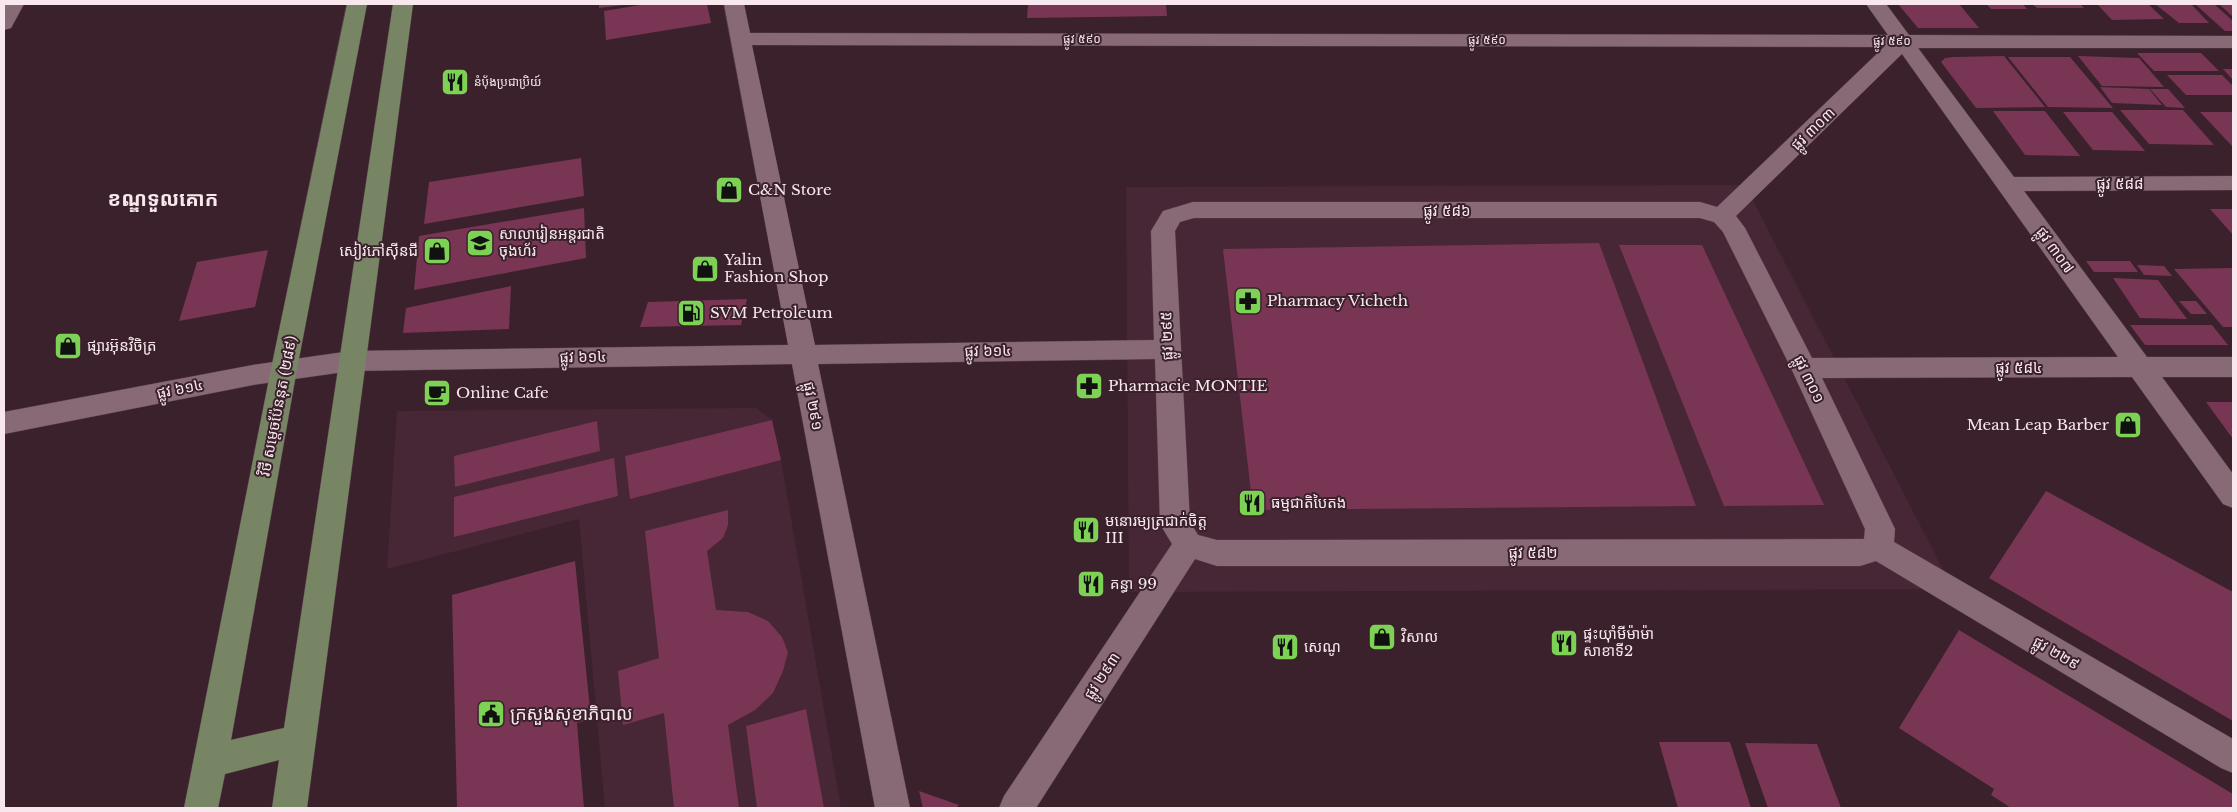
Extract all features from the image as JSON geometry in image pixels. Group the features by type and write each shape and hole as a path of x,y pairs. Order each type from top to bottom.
{"main road":[{"name":"វិថី សម្តេចប៉ែននុត (២៨៩)","path":"201,808 284,369 357,4"},
{"path":"288,808 403,4"},
{"path":"210,761 298,740"}],"street":[{"path":"4,24 14,4"},
{"name":"ផ្លូវ ២៩១","path":"734,4 893,808"},
{"name":"ផ្លូវ ៣០៧","path":"1876,4 2233,496"},
{"name":"ផ្លូវ ៥៩០","path":"741,39 2233,42"},
{"name":"ផ្លូវ ៣០៣","path":"1722,216 1903,41"},
{"name":"ផ្លូវ ៥៨៨","path":"2007,184 2233,183"},
{"name":"ផ្លូវ ៥៨៦","path":"1171,217 1193,210 1700,210 1722,216"},
{"name":"ផ្លូវ ៣០១","path":"1722,216 1733,228 1804,368 1880,529 1878,548"},
{"name":"ផ្លូវ ២៩៥","path":"1171,217 1162,231 1175,524 1188,544"},
{"name":"ផ្លូវ ៦១៤","path":"4,423 284,369 351,361 1167,348"},
{"name":"ផ្លូវ ៥៨៤","path":"1804,368 2233,367"},
{"name":"ផ្លូវ ៥៨២","path":"1188,544 1217,554 1860,554 1878,548"},
{"name":"ផ្លូវ ២៩៣","path":"1016,808 1188,544"},
{"name":"ផ្លូវ ២២៩","path":"1878,548 2233,757"}],"shaded area":[{"path":"1745,185 1953,589 1129,592 1126,187"},
{"path":"757,408 772,420 781,460 841,808 605,808 579,519 387,569 397,411"}],"building":[{"path":"599,4 624,4 624,5 599,8"},
{"path":"646,4 707,4 711,23 606,40 604,11"},
{"path":"1028,4 1166,4 1167,16 1027,18"},
{"path":"1898,4 1959,4 1979,28 1918,28"},
{"path":"1986,4 2023,4 2027,9 1991,9"},
{"path":"2032,4 2080,4 2084,8 2037,8"},
{"path":"2097,4 2148,4 2164,19 2112,20"},
{"path":"2155,4 2191,4 2209,23 2179,23"},
{"path":"2195,4 2214,4 2233,21 2233,31 2225,31"},
{"path":"2219,4 2233,4 2233,17"},
{"path":"2137,53 2201,53 2219,71 2154,71"},
{"path":"2004,56 2045,107 1976,108 1941,62 1945,58 1953,57"},
{"path":"2078,56 2139,58 2164,87 2102,86"},
{"path":"2008,57 2070,57 2113,108 2048,107"},
{"path":"2223,69 2233,69 2233,80"},
{"path":"2167,75 2222,75 2233,86 2233,95 2186,95"},
{"path":"2100,87 2149,89 2162,105 2112,103"},
{"path":"2150,89 2168,89 2185,108 2166,107"},
{"path":"2120,110 2183,110 2214,145 2149,144"},
{"path":"1993,111 2045,111 2080,156 2025,155"},
{"path":"2063,112 2112,112 2145,151 2093,150"},
{"path":"2200,112 2233,112 2233,147"},
{"path":"581,158 584,196 424,224 429,182"},
{"path":"584,208 586,258 414,290 419,236"},
{"path":"2210,209 2233,209 2233,235"},
{"path":"1599,243 1696,506 1253,510 1223,249"},
{"path":"1619,245 1702,245 1824,505 1724,506"},
{"path":"268,250 255,307 179,321 197,262"},
{"path":"2086,261 2130,261 2138,272 2094,272"},
{"path":"2137,265 2164,266 2172,276 2144,275"},
{"path":"2233,268 2233,327 2223,327 2174,269"},
{"path":"2113,278 2158,280 2187,319 2140,318"},
{"path":"511,286 509,329 403,333 406,308"},
{"path":"747,299 741,325 640,327 648,302"},
{"path":"2179,301 2196,301 2207,314 2191,314"},
{"path":"2130,325 2212,325 2228,345 2145,345"},
{"path":"2206,402 2233,402 2233,439"},
{"path":"772,420 781,460 630,499 625,456"},
{"path":"597,421 600,451 455,487 454,456"},
{"path":"614,458 618,496 454,537 454,497"},
{"path":"2046,491 2233,592 2233,721 1989,578"},
{"path":"728,510 728,525 723,538 707,551 716,610 748,612 768,621 782,637 788,652 783,671 773,693 755,710 728,725 739,808 674,808 664,713 623,725 618,671 659,658 645,531"},
{"path":"575,561 591,719 577,723 584,808 457,808 452,595"},
{"path":"1959,630 2233,794 2233,808 2011,808 1991,795 1994,789 1899,728"},
{"path":"806,709 824,808 757,808 746,726"},
{"path":"1659,742 1730,742 1751,808 1678,808"},
{"path":"1745,743 1817,744 1841,808 1768,808"},
{"path":"919,791 959,805 956,808 923,808"}],"place":[{"name":"នំបុ័ងប្រជាប្រិយ៍","path":"455,82"},
{"name":"C&N Store","path":"729,190"},
{"name":"សាលារៀនអន្តរជាតិ ចុងហ័រ","path":"480,243"},
{"name":"សៀវភៅស៊ីនជី","path":"437,251"},
{"name":"Yalin Fashion Shop","path":"705,269"},
{"name":"Pharmacy Vicheth","path":"1248,301"},
{"name":"SVM Petroleum","path":"691,313"},
{"name":"ផ្សារអ៊ុនវិចិត្រ","path":"68,346"},
{"name":"Pharmacie MONTIE","path":"1089,386"},
{"name":"Online Cafe","path":"437,393"},
{"name":"Mean Leap Barber","path":"2128,425"},
{"name":"ធម្មជាតិបៃតង","path":"1252,503"},
{"name":"មនោរម្យត្រជាក់ចិត្ត III","path":"1086,530"},
{"name":"គន្ធា 99","path":"1091,584"},
{"name":"វិសាល","path":"1382,637"},
{"name":"ផ្ទះយ៉ាំមីម៉ាម៉ា សាខាទី2","path":"1564,643"},
{"name":"សេណូ","path":"1285,647"},
{"name":"ក្រសួងសុខាភិបាល","path":"491,714"}],"district":[{"name":"ខណ្ឌទួលគោក","path":"163,199"}]}
